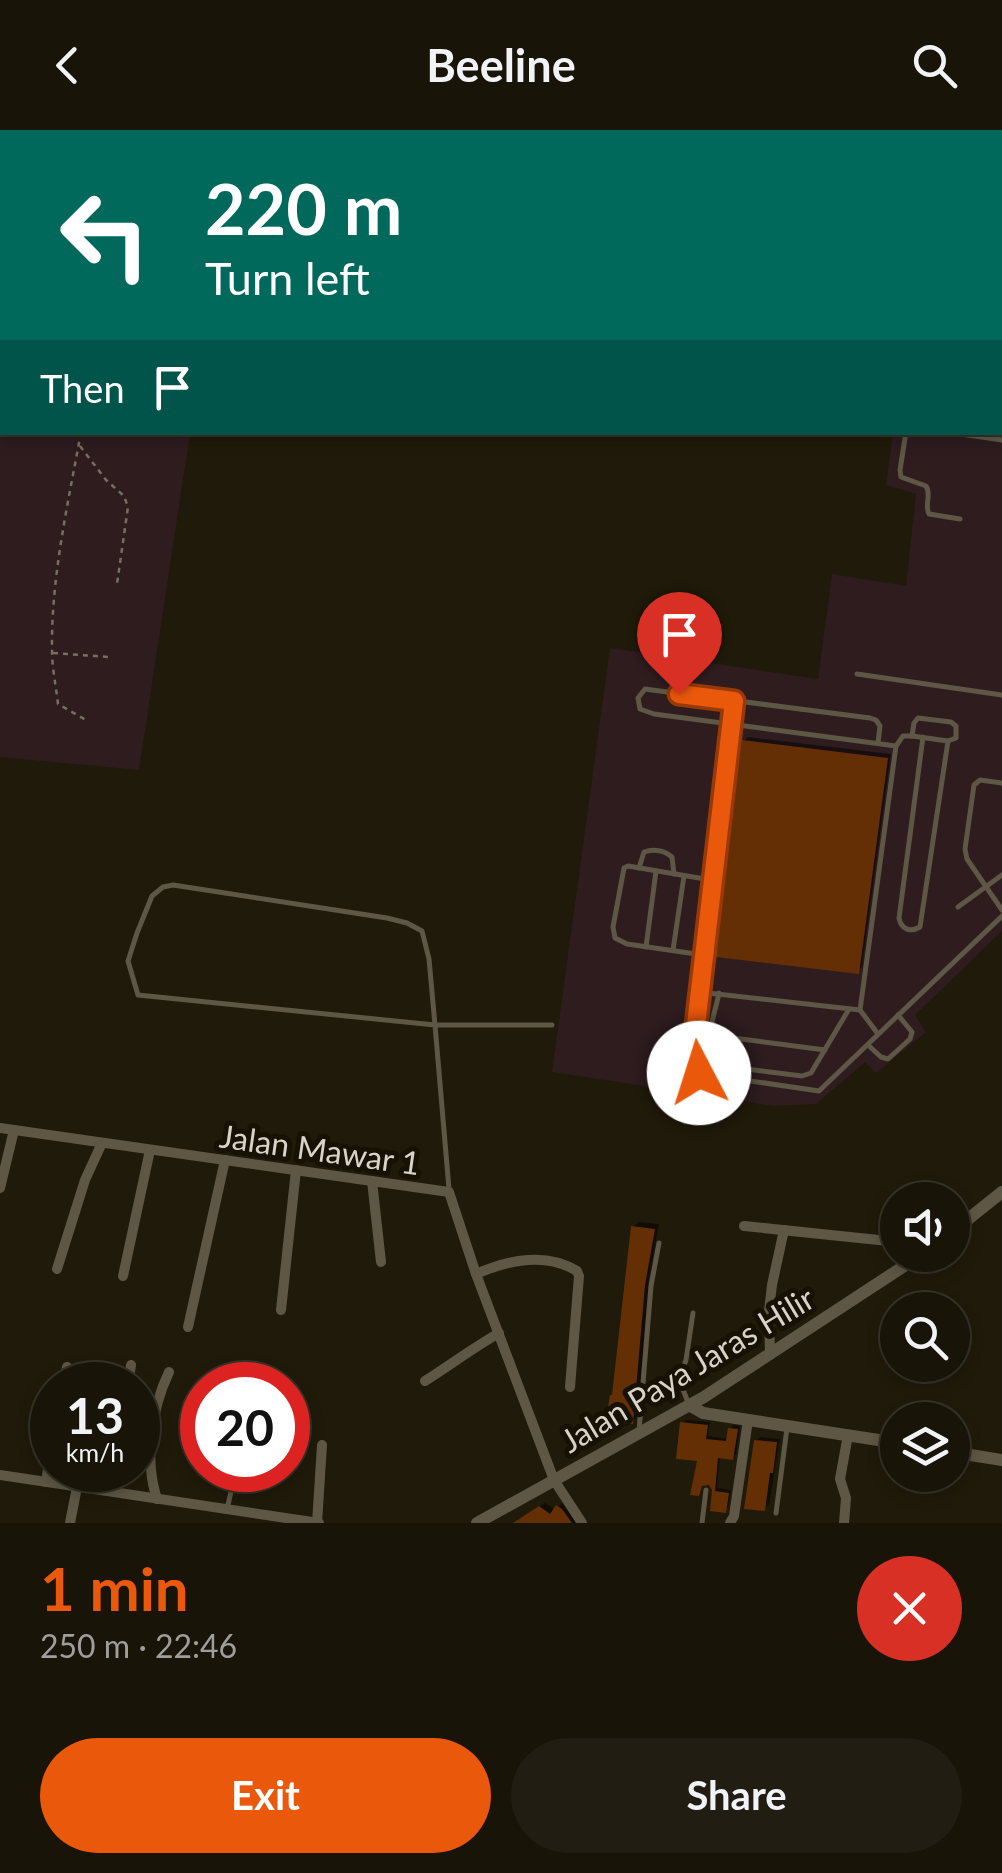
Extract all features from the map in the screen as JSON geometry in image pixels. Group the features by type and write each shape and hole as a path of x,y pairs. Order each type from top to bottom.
{"street":[{"name":"Jalan Mawar 1","path":"0,1128 449,1192 554,1480 582,1523"},
{"path":"0,1188 14,1130"},
{"path":"57,1269 85,1180 102,1142"},
{"path":"123,1276 150,1150"},
{"path":"188,1327 225,1160"},
{"path":"281,1310 296,1170"},
{"path":"372,1181 380,1262"},
{"path":"970,1218 1002,1192"},
{"path":"744,1226 880,1240"},
{"path":"770,1355 769,1311 784,1230"},
{"path":"476,1274 502,1263 528,1260 552,1261 577,1270 570,1386"},
{"name":"Jalan Paya Jaras Hilir","path":"479,1523 688,1405 895,1272"},
{"path":"425,1380 498,1334"},
{"path":"160,1392 169,1372"},
{"path":"688,1405 703,1413 880,1440"},
{"path":"730,1523 748,1420"},
{"path":"844,1523 846,1498 840,1479 848,1435"},
{"path":"111,1492 318,1523 322,1444"},
{"path":"970,1455 1002,1460"},
{"path":"0,1475 30,1480"},
{"path":"70,1523 77,1492"},
{"path":"155,1492 157,1499"},
{"path":"229,1510 230,1523"}],"lane":[{"path":"906,435 902,477 928,488 930,514 960,519"},
{"path":"968,435 1002,440"},
{"path":"856,674 1002,695"},
{"path":"878,744 880,726 876,720 645,689 638,698 640,709 654,714 732,725 878,744 896,746"},
{"path":"734,701 692,1059 699,1073 819,1091 868,1045 1002,913 964,849 973,787 980,780 1002,783"},
{"path":"879,1034 860,1010 896,746 903,736 948,741 956,738 956,726 918,718 912,736"},
{"path":"923,738 899,918 904,929 920,927 948,741"},
{"path":"639,868 644,852 667,852 672,857 674,874"},
{"path":"703,954 620,942 614,933 621,872 628,866 711,880"},
{"path":"646,947 656,871"},
{"path":"958,907 1002,875"},
{"path":"673,950 684,876"},
{"path":"449,1192 435,1024 429,959 422,931 386,918 173,884 152,896 128,961 138,995 435,1024 552,1025"},
{"path":"699,992 860,1010"},
{"path":"719,993 708,1046 716,1064 802,1076 811,1074 849,1009"},
{"path":"868,1045 888,1059 910,1039 912,1032 898,1016"},
{"path":"710,1035 825,1050"},
{"path":"638,1434 659,1243"},
{"path":"688,1405 679,1379 693,1313"},
{"path":"776,1512 788,1425"},
{"path":"702,1523 706,1490"},
{"path":"229,1510 232,1492"}],"path":[{"path":"80,435 53,603 52,653 58,704 86,720"},
{"path":"79,444 106,480 124,496 128,506 117,584"},
{"path":"52,653 109,657"}],"shaded area":[{"path":"0,435 190,435 139,770 0,757"},
{"path":"893,435 1002,435 1002,931 915,1015 926,1032 876,1073 865,1062 816,1104 774,1106 552,1072 610,648 818,679 832,574 906,586 916,494 886,485"}],"building":[{"path":"742,740 888,758 859,974 716,957"},
{"path":"631,1226 655,1229 645,1285 633,1424 606,1420"},
{"path":"680,1422 708,1425 706,1439 726,1441 728,1428 738,1429 733,1460 718,1458 715,1491 729,1493 726,1513 710,1511 709,1485 702,1486 699,1496 690,1495 697,1461 676,1459"},
{"path":"754,1440 777,1442 765,1511 744,1509"},
{"path":"556,1505 572,1523 513,1523 539,1506 550,1514"}],"route":[{"path":"679,694 734,701 692,1059 699,1073"}]}
